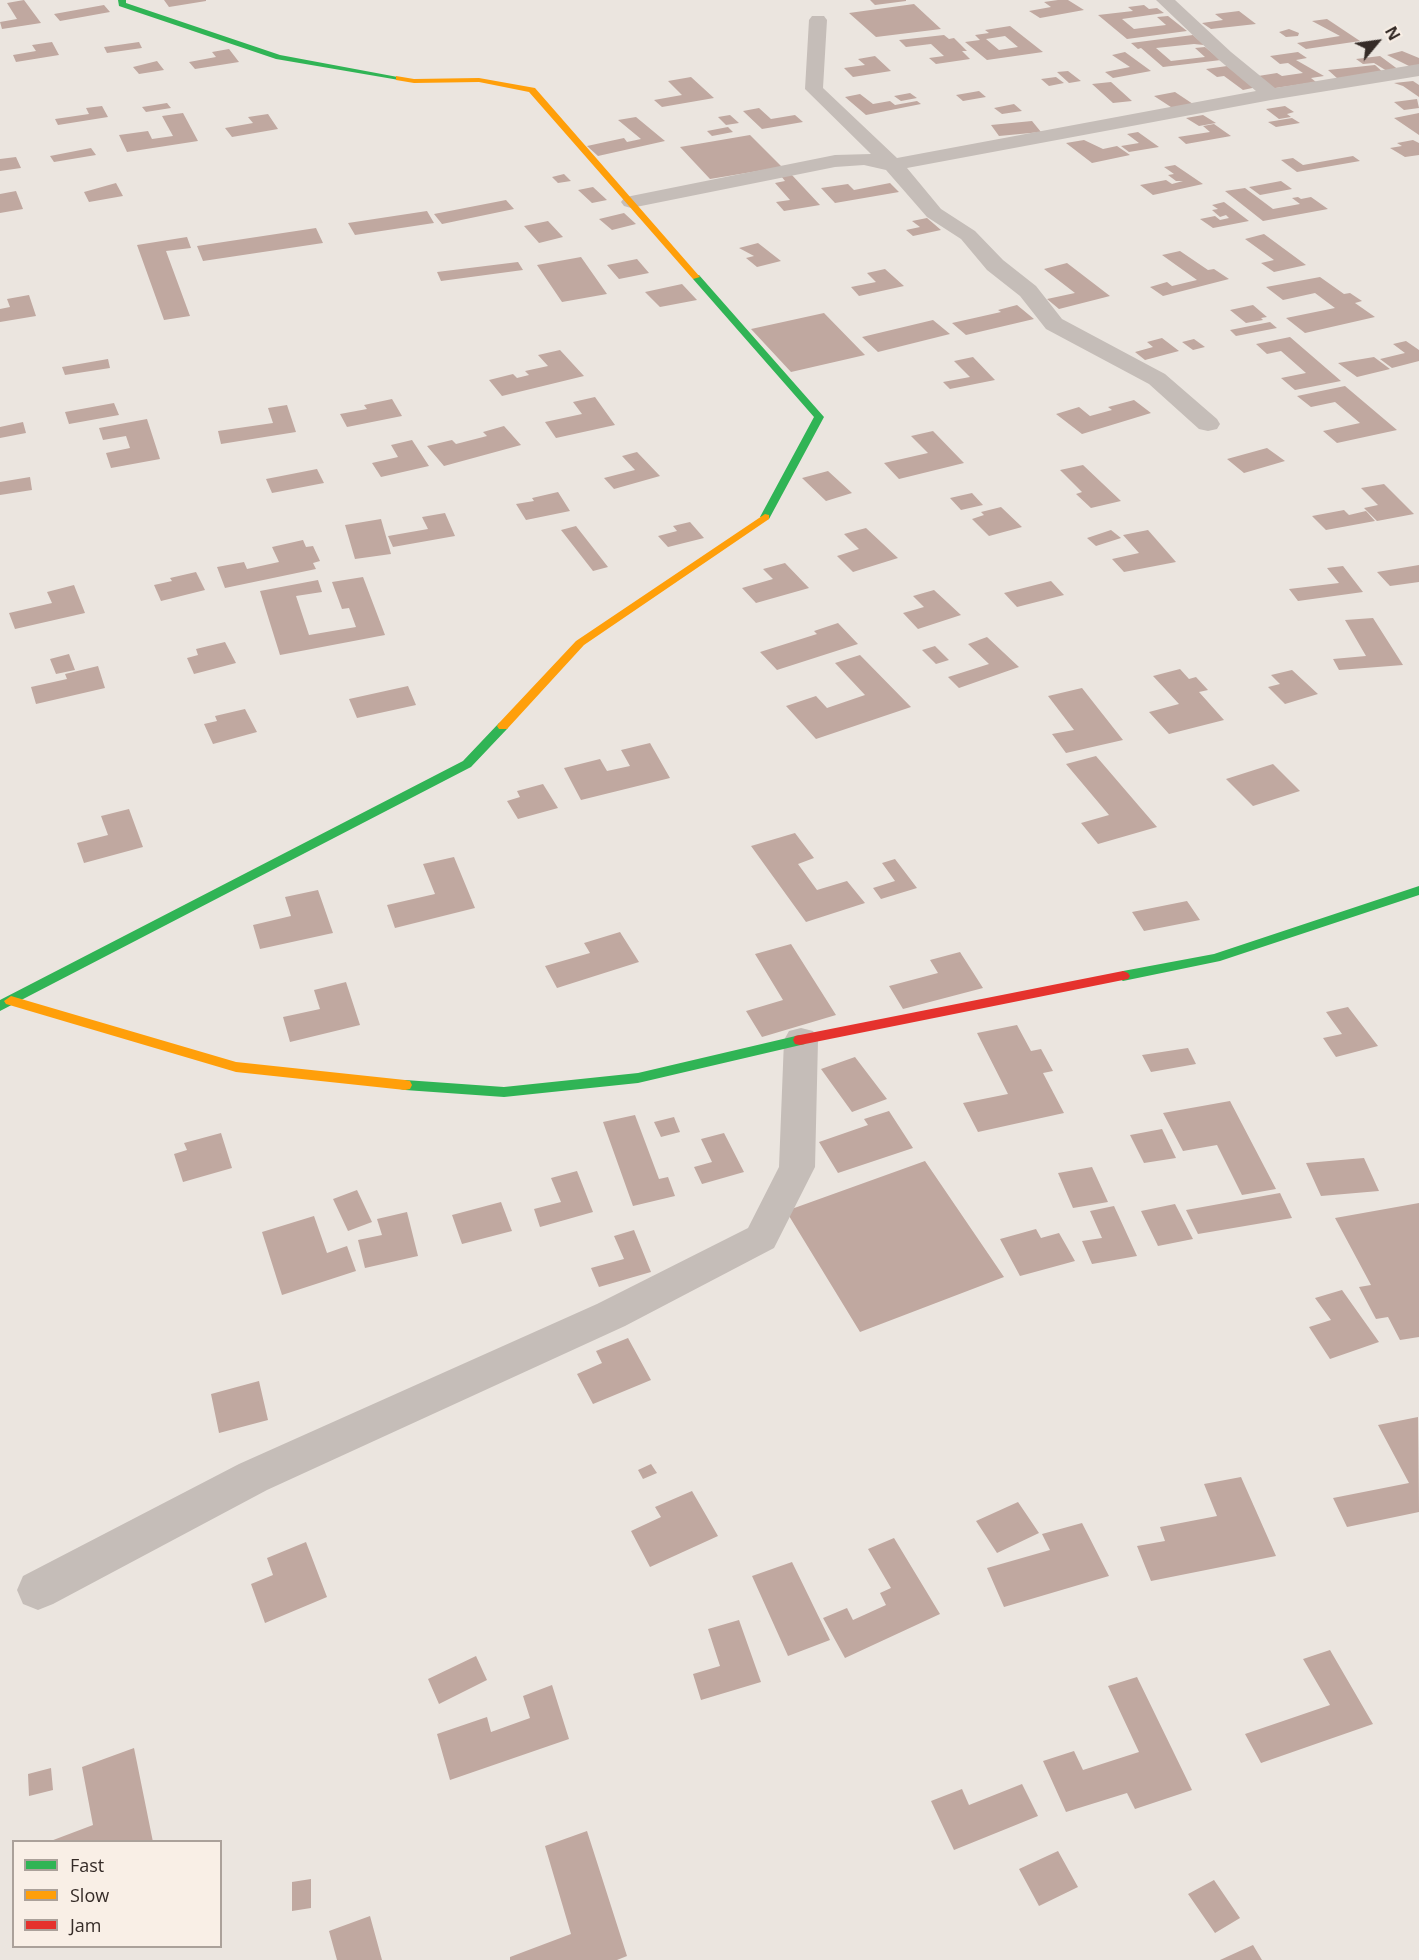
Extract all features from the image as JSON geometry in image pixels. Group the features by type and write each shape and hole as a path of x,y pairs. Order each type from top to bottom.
{"street":[{"path":"5,1003 467,764 580,643 768,515 819,417 532,90 479,80 414,81 279,57 122,4 122,0"},
{"path":"1165,0 1225,56 1271,94"},
{"path":"818,20 814,89 893,165 934,213 968,236 995,265 1028,291 1054,324 1157,379 1208,424"},
{"path":"630,202 835,161 864,159 893,165 1271,94 1419,70"},
{"path":"5,1003 236,1067 353,1082 504,1092 638,1078 801,1040 1215,958 1419,890"},
{"path":"38,1590 254,1477 611,1315 761,1238 797,1167 801,1040"}],"building":[{"path":"24,0 41,23 2,29 0,22 17,19 7,3"},
{"path":"164,0 206,0 206,1 169,7"},
{"path":"870,0 906,0 906,1 875,5"},
{"path":"1068,0 1084,10 1040,18 1029,11 1051,7 1044,2"},
{"path":"914,4 941,29 876,37 849,13"},
{"path":"104,5 110,12 60,21 54,14"},
{"path":"1144,5 1149,9 1157,8 1164,13 1122,19 1134,29 1166,25 1157,17 1168,16 1187,31 1127,39 1098,15 1133,11 1128,7"},
{"path":"1239,11 1256,24 1211,29 1202,23 1223,20 1215,14"},
{"path":"1327,19 1360,41 1306,49 1297,43 1340,36 1312,21"},
{"path":"1010,26 1043,52 987,60 965,42 980,40 975,35 989,33 985,30","holes":["1005,36 1018,47 999,50 986,39"]},
{"path":"1289,29 1299,33 1298,36 1286,37 1279,32"},
{"path":"944,35 949,39 954,38 967,51 962,51 970,59 936,64 929,58 944,56 931,44 906,47 899,40"},
{"path":"1193,35 1204,45 1156,48 1171,61 1205,57 1195,48 1205,47 1221,60 1163,67 1141,48 1138,49 1131,43"},
{"path":"52,42 59,55 16,62 13,55 36,51 32,45"},
{"path":"139,42 142,48 107,53 104,47"},
{"path":"229,49 239,62 195,69 189,62 216,57 212,52"},
{"path":"1402,51 1419,58 1419,67 1413,68 1387,55"},
{"path":"1125,52 1151,71 1113,78 1105,72 1130,67 1112,55"},
{"path":"1298,52 1307,58 1296,60 1324,76 1311,78 1316,82 1269,89 1252,77 1277,73 1282,76 1303,73 1288,63 1280,64 1270,56"},
{"path":"875,56 891,71 853,77 844,68 865,65 858,59"},
{"path":"1380,56 1399,70 1387,71 1374,63 1363,64 1356,59"},
{"path":"157,61 164,70 139,74 133,67"},
{"path":"1375,65 1385,74 1338,79 1328,70"},
{"path":"1227,66 1257,87 1243,90 1224,76 1217,77 1206,69"},
{"path":"1068,71 1081,81 1069,83 1057,72"},
{"path":"691,77 714,98 662,107 654,100 682,95 668,81"},
{"path":"1056,77 1064,83 1049,86 1041,79"},
{"path":"1413,81 1419,85 1419,97 1394,83"},
{"path":"1111,82 1132,101 1113,103 1092,84"},
{"path":"979,91 986,97 963,101 956,95"},
{"path":"1175,92 1196,106 1174,109 1154,96"},
{"path":"910,93 917,98 901,101 894,96"},
{"path":"860,94 873,104 890,101 895,105 917,101 921,104 866,115 845,97"},
{"path":"1417,99 1419,108 1404,110 1394,102"},
{"path":"167,103 171,108 146,112 142,107"},
{"path":"1014,104 1022,111 1002,114 994,108"},
{"path":"102,106 108,117 58,125 55,119 89,114 86,108"},
{"path":"1285,106 1294,112 1287,114 1291,117 1279,119 1266,109"},
{"path":"759,108 771,119 795,115 803,122 762,129 743,111"},
{"path":"183,113 198,141 127,152 119,135 148,131 152,139 173,136 162,116"},
{"path":"1419,113 1419,135 1394,118"},
{"path":"268,114 278,129 232,137 225,128 253,123 248,117"},
{"path":"730,115 739,123 726,125 718,117"},
{"path":"1203,115 1216,123 1199,126 1186,118"},
{"path":"636,117 665,141 598,156 587,146 624,138 627,142 641,139 618,120"},
{"path":"1292,118 1300,123 1276,127 1268,122"},
{"path":"1032,121 1041,132 999,136 991,125"},
{"path":"1214,124 1231,136 1186,144 1178,137 1210,132 1203,126"},
{"path":"728,127 733,132 712,136 707,131"},
{"path":"1138,132 1159,147 1129,152 1121,146 1139,143 1127,134"},
{"path":"750,135 782,167 710,179 680,147"},
{"path":"1084,140 1103,149 1117,146 1130,155 1092,163 1066,143"},
{"path":"1413,140 1419,143 1419,155 1405,157 1390,148 1402,146 1397,143"},
{"path":"91,148 96,155 54,162 50,156"},
{"path":"1353,156 1360,161 1297,172 1281,160 1293,158 1303,165"},
{"path":"16,157 21,168 0,171 0,159"},
{"path":"1175,165 1203,184 1153,195 1140,185 1166,180 1172,184 1183,181 1176,181 1168,175 1174,174 1164,167"},
{"path":"564,174 571,181 558,183 552,177"},
{"path":"791,174 820,205 784,211 776,202 790,200 775,183 785,181 781,176"},
{"path":"1281,181 1292,189 1260,195 1249,187"},
{"path":"116,183 123,196 89,202 84,192"},
{"path":"890,183 899,192 835,203 821,188 848,184 854,190"},
{"path":"593,187 607,200 592,203 578,190"},
{"path":"1245,188 1273,209 1300,204 1292,198 1311,197 1328,209 1263,221 1225,191"},
{"path":"16,191 23,209 0,213 0,194"},
{"path":"506,200 514,209 442,224 434,214"},
{"path":"1224,202 1249,221 1213,228 1200,219 1215,216 1220,220 1229,218 1226,215 1220,217 1212,210 1218,209 1212,205"},
{"path":"427,211 434,223 355,235 348,223"},
{"path":"624,213 636,224 612,230 599,219"},
{"path":"927,218 941,230 913,236 906,230 920,227 912,221"},
{"path":"548,221 563,237 539,243 524,226"},
{"path":"316,228 323,243 203,261 197,246"},
{"path":"1264,234 1306,265 1274,272 1261,263 1274,260 1245,239"},
{"path":"187,237 191,248 166,251 190,316 164,320 137,245"},
{"path":"758,243 781,261 757,267 746,258 754,256 739,248"},
{"path":"1180,251 1208,270 1214,269 1229,279 1163,296 1150,287 1167,282 1172,286 1197,280 1162,255"},
{"path":"581,257 607,294 562,302 537,265"},
{"path":"637,259 649,273 619,279 607,265"},
{"path":"518,262 523,270 441,281 437,272"},
{"path":"1067,263 1110,296 1059,309 1047,299 1075,293 1044,269"},
{"path":"885,269 904,286 859,296 851,287 876,282 867,273"},
{"path":"1320,277 1344,294 1350,293 1362,301 1355,303 1375,317 1305,333 1286,318 1335,308 1315,293 1283,300 1266,287"},
{"path":"682,284 697,300 660,307 645,292"},
{"path":"29,295 36,316 0,322 0,309 10,307 7,299"},
{"path":"1017,305 1034,319 966,335 952,323 1001,312 998,310"},
{"path":"1253,305 1267,317 1246,323 1230,310"},
{"path":"824,313 865,355 791,372 751,329"},
{"path":"933,320 950,334 878,352 862,337"},
{"path":"1270,322 1277,328 1236,336 1230,330"},
{"path":"1290,337 1341,381 1295,390 1281,378 1306,373 1281,351 1267,354 1256,344"},
{"path":"1162,338 1179,351 1145,360 1135,352 1153,347 1147,342"},
{"path":"1194,339 1205,347 1193,350 1182,342"},
{"path":"1406,341 1419,350 1419,361 1392,368 1380,359 1405,353 1393,344"},
{"path":"560,350 584,376 502,396 489,380 513,374 517,378 529,375 525,371 548,366 538,355"},
{"path":"973,357 995,380 950,389 943,382 970,377 954,361"},
{"path":"1374,357 1390,369 1357,377 1338,363"},
{"path":"108,359 110,368 65,375 62,367"},
{"path":"1345,386 1397,430 1337,443 1323,431 1360,423 1335,402 1311,407 1297,396"},
{"path":"595,397 615,425 556,438 545,422 582,414 573,402"},
{"path":"392,399 402,416 347,427 340,414 367,409 364,405"},
{"path":"1134,400 1151,413 1082,434 1056,414 1079,407 1090,416 1112,410 1108,407"},
{"path":"114,403 119,415 69,424 65,412"},
{"path":"287,405 296,432 221,444 218,431 273,423 268,408"},
{"path":"147,419 160,459 111,468 106,453 130,448 126,436 103,440 99,428"},
{"path":"23,422 26,433 0,438 0,427"},
{"path":"504,426 521,445 444,466 427,446 452,440 456,444 487,436 483,432"},
{"path":"933,431 964,463 899,479 884,463 928,453 911,436"},
{"path":"412,440 429,466 381,477 372,463 398,457 391,445"},
{"path":"1267,448 1285,461 1244,473 1227,459"},
{"path":"637,452 660,476 614,489 604,478 635,470 622,456"},
{"path":"1083,465 1121,501 1091,508 1076,494 1082,492 1060,470"},
{"path":"317,469 324,483 272,493 266,479"},
{"path":"828,471 852,493 826,501 802,478"},
{"path":"30,477 32,490 0,495 0,482"},
{"path":"1384,484 1414,514 1377,521 1364,508 1378,505 1361,488"},
{"path":"558,492 570,511 526,520 516,504 534,501 532,498"},
{"path":"972,493 983,505 961,510 950,498"},
{"path":"1001,507 1022,527 989,536 972,519 984,515 981,512"},
{"path":"1344,510 1349,515 1366,511 1375,521 1326,530 1312,516"},
{"path":"445,513 455,536 393,547 388,536 428,529 422,517"},
{"path":"381,519 391,554 355,559 345,525"},
{"path":"690,522 704,538 668,547 658,536 677,531 673,526"},
{"path":"576,526 608,567 593,571 561,530"},
{"path":"866,528 898,558 853,572 837,556 859,549 844,534"},
{"path":"1111,530 1121,538 1096,546 1087,538"},
{"path":"1148,530 1176,562 1124,572 1112,559 1139,553 1123,535"},
{"path":"303,540 306,547 313,546 320,561 313,563 316,569 225,588 217,567 244,562 247,569 279,562 272,547"},
{"path":"785,563 809,588 756,603 742,588 773,579 763,569"},
{"path":"1419,565 1419,582 1390,586 1377,572"},
{"path":"1343,566 1363,592 1298,601 1289,589 1339,583 1327,568"},
{"path":"196,572 205,590 161,601 154,585 172,581 170,578"},
{"path":"363,577 385,635 280,655 260,591 318,580 322,592 296,596 309,635 356,627 349,608 342,609 332,582"},
{"path":"1051,581 1064,595 1017,607 1004,593"},
{"path":"74,585 85,613 15,629 9,613 52,603 47,592"},
{"path":"934,590 961,615 918,629 903,613 924,607 913,596"},
{"path":"1373,618 1403,665 1339,670 1333,659 1366,656 1345,620"},
{"path":"838,623 858,644 777,670 760,652 817,634 814,631"},
{"path":"987,637 1019,667 959,688 948,677 989,664 968,644"},
{"path":"225,642 236,663 194,674 187,658 198,655 196,649"},
{"path":"935,646 949,660 936,664 922,650"},
{"path":"69,654 75,670 56,674 50,659"},
{"path":"860,655 911,707 816,739 786,706 816,696 827,708 865,695 835,663"},
{"path":"98,666 105,688 36,704 31,687 67,679 65,674"},
{"path":"1180,669 1189,679 1196,677 1208,690 1199,692 1224,720 1169,734 1149,712 1179,704 1153,676"},
{"path":"1292,670 1318,694 1285,704 1268,687 1280,684 1271,675"},
{"path":"408,686 416,705 357,718 349,699"},
{"path":"1082,688 1123,740 1066,753 1052,734 1074,730 1048,696"},
{"path":"245,709 257,732 213,744 204,724 217,721 215,716"},
{"path":"650,743 670,778 581,800 564,768 600,759 607,771 630,766 621,750"},
{"path":"1096,756 1157,827 1098,844 1081,823 1109,815 1066,764"},
{"path":"1273,764 1300,791 1253,806 1226,779"},
{"path":"543,784 558,808 518,819 507,801 520,797 517,791"},
{"path":"129,809 143,847 84,863 77,843 108,835 101,816"},
{"path":"795,833 814,858 798,864 817,890 847,881 865,903 806,922 751,846"},
{"path":"454,857 475,908 395,928 387,905 435,894 423,864"},
{"path":"895,859 917,888 881,899 873,888 895,881 882,863"},
{"path":"318,890 333,933 260,949 253,925 291,916 285,897"},
{"path":"1187,901 1200,920 1144,931 1132,912"},
{"path":"620,932 639,962 557,988 545,966 590,953 584,943"},
{"path":"791,944 836,1015 762,1037 746,1011 783,1000 755,954"},
{"path":"960,952 983,988 903,1009 889,986 938,973 930,960"},
{"path":"346,982 360,1025 290,1042 283,1017 320,1009 314,990"},
{"path":"1348,1007 1378,1046 1336,1057 1323,1038 1342,1034 1326,1012"},
{"path":"1017,1025 1031,1051 1041,1049 1053,1071 1043,1073 1064,1113 978,1132 963,1103 1008,1094 977,1033"},
{"path":"1188,1048 1196,1064 1151,1072 1142,1055"},
{"path":"855,1057 887,1099 852,1112 821,1069"},
{"path":"1230,1101 1276,1189 1242,1195 1217,1145 1183,1151 1163,1113"},
{"path":"889,1111 913,1148 838,1173 819,1142 868,1125 864,1119"},
{"path":"635,1115 659,1179 668,1177 675,1196 633,1206 603,1122"},
{"path":"674,1117 680,1132 661,1137 654,1122"},
{"path":"1162,1129 1176,1158 1144,1163 1130,1135"},
{"path":"221,1133 232,1168 183,1182 174,1154 187,1150 184,1143"},
{"path":"724,1133 744,1172 702,1184 694,1167 712,1162 701,1139"},
{"path":"1364,1158 1379,1191 1321,1196 1306,1163"},
{"path":"925,1161 1004,1277 860,1332 786,1211"},
{"path":"1092,1167 1108,1202 1073,1208 1058,1173"},
{"path":"577,1171 593,1212 540,1227 534,1209 561,1202 551,1178"},
{"path":"357,1190 372,1222 348,1231 333,1199"},
{"path":"1280,1193 1292,1218 1198,1234 1186,1210"},
{"path":"501,1202 512,1231 462,1244 452,1215"},
{"path":"1419,1203 1419,1337 1400,1340 1388,1317 1376,1319 1359,1287 1371,1285 1335,1218"},
{"path":"1175,1204 1193,1239 1158,1246 1141,1211"},
{"path":"1114,1206 1137,1256 1092,1264 1082,1241 1102,1238 1090,1211"},
{"path":"407,1212 418,1256 365,1268 358,1240 382,1235 377,1219"},
{"path":"314,1216 327,1253 347,1246 356,1271 282,1295 262,1232"},
{"path":"1036,1229 1041,1238 1059,1233 1075,1261 1020,1276 1000,1239"},
{"path":"634,1230 651,1272 599,1287 591,1268 624,1259 614,1236"},
{"path":"1342,1290 1379,1342 1330,1359 1309,1327 1331,1320 1315,1298"},
{"path":"628,1338 651,1380 593,1404 577,1374 602,1363 596,1351"},
{"path":"259,1381 268,1420 219,1433 211,1394"},
{"path":"1418,1417 1419,1512 1347,1527 1333,1498 1409,1483 1378,1425"},
{"path":"651,1464 657,1473 643,1479 638,1470"},
{"path":"1241,1477 1276,1556 1151,1581 1137,1546 1165,1541 1160,1527 1217,1516 1204,1484"},
{"path":"692,1491 718,1536 650,1567 631,1531 661,1517 655,1507"},
{"path":"1018,1502 1039,1533 997,1553 976,1521"},
{"path":"1082,1523 1109,1576 1004,1607 987,1568 1050,1550 1042,1534"},
{"path":"894,1538 940,1614 845,1658 823,1618 847,1608 853,1620 886,1605 880,1593 891,1588 868,1549"},
{"path":"306,1542 327,1597 265,1623 251,1584 273,1575 267,1558"},
{"path":"792,1562 830,1640 788,1656 752,1576"},
{"path":"739,1620 761,1682 701,1700 693,1674 720,1666 708,1629"},
{"path":"1330,1650 1373,1724 1261,1763 1245,1734 1330,1705 1303,1659"},
{"path":"476,1656 487,1680 439,1704 428,1679"},
{"path":"1137,1677 1192,1790 1135,1809 1127,1793 1066,1812 1043,1761 1074,1751 1083,1770 1139,1752 1108,1686"},
{"path":"552,1685 569,1739 450,1780 437,1734 487,1717 491,1732 530,1718 523,1696"},
{"path":"134,1748 153,1840 53,1840 93,1825 82,1767"},
{"path":"51,1768 53,1790 29,1796 28,1774"},
{"path":"1022,1784 1038,1816 954,1850 931,1801 962,1789 969,1805"},
{"path":"587,1831 627,1956 617,1960 510,1960 510,1957 571,1934 545,1846"},
{"path":"1058,1851 1078,1887 1039,1906 1019,1869"},
{"path":"311,1879 311,1908 292,1911 292,1882"},
{"path":"1214,1880 1240,1918 1215,1933 1188,1894"},
{"path":"370,1916 382,1960 337,1960 329,1931"},
{"path":"1253,1945 1262,1960 1220,1960"}],"traffic: fast":[{"path":"122,0 122,4 279,57 399,78"},
{"path":"696,277 819,417 765,517"},
{"path":"0,1006 467,764 503,726"},
{"path":"1123,976 1215,958 1419,890"},
{"path":"405,1085 504,1092 638,1078 800,1040"}],"traffic: slow":[{"path":"399,78 414,81 479,80 532,90 696,277"},
{"path":"503,726 580,643 765,517"},
{"path":"11,1001 236,1067 405,1085"}],"traffic: jam":[{"path":"800,1040 1123,976"}]}
